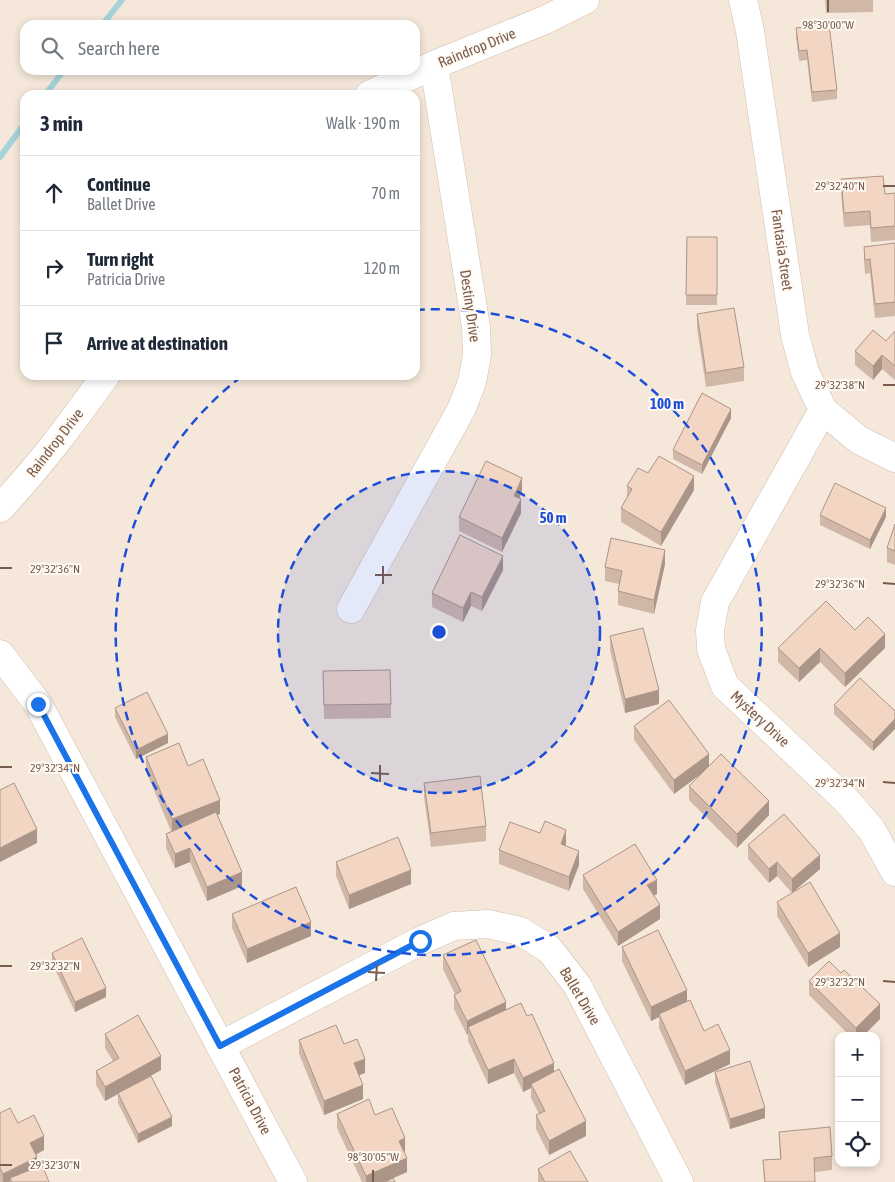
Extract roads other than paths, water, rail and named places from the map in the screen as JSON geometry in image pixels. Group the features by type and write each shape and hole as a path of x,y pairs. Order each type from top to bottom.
{"street":[{"name":"Raindrop Drive","path":"420,71 545,20 585,0"},
{"name":"Fantasia Street","path":"743,0 750,31 795,335 805,372 823,410 859,440 895,458"},
{"name":"Destiny Drive","path":"351,609 462,408 472,382 477,355 476,327 434,64"},
{"name":"Raindrop Drive","path":"379,90 411,75"},
{"name":"Raindrop Drive","path":"0,508 27,480 66,431 102,380"},
{"name":"Mystery Drive","path":"823,410 715,602 710,630 711,649 725,686 846,800 871,829 895,872"},
{"name":"Patricia Drive","path":"0,654 38,704 293,1182"},
{"name":"Ballet Drive","path":"220,1046 420,941 454,926 488,924 520,931 549,949 577,985 679,1182"}],"waterway":[{"path":"106,20 122,0"},
{"path":"49,90 60,75"},
{"path":"0,157 20,130"}]}
